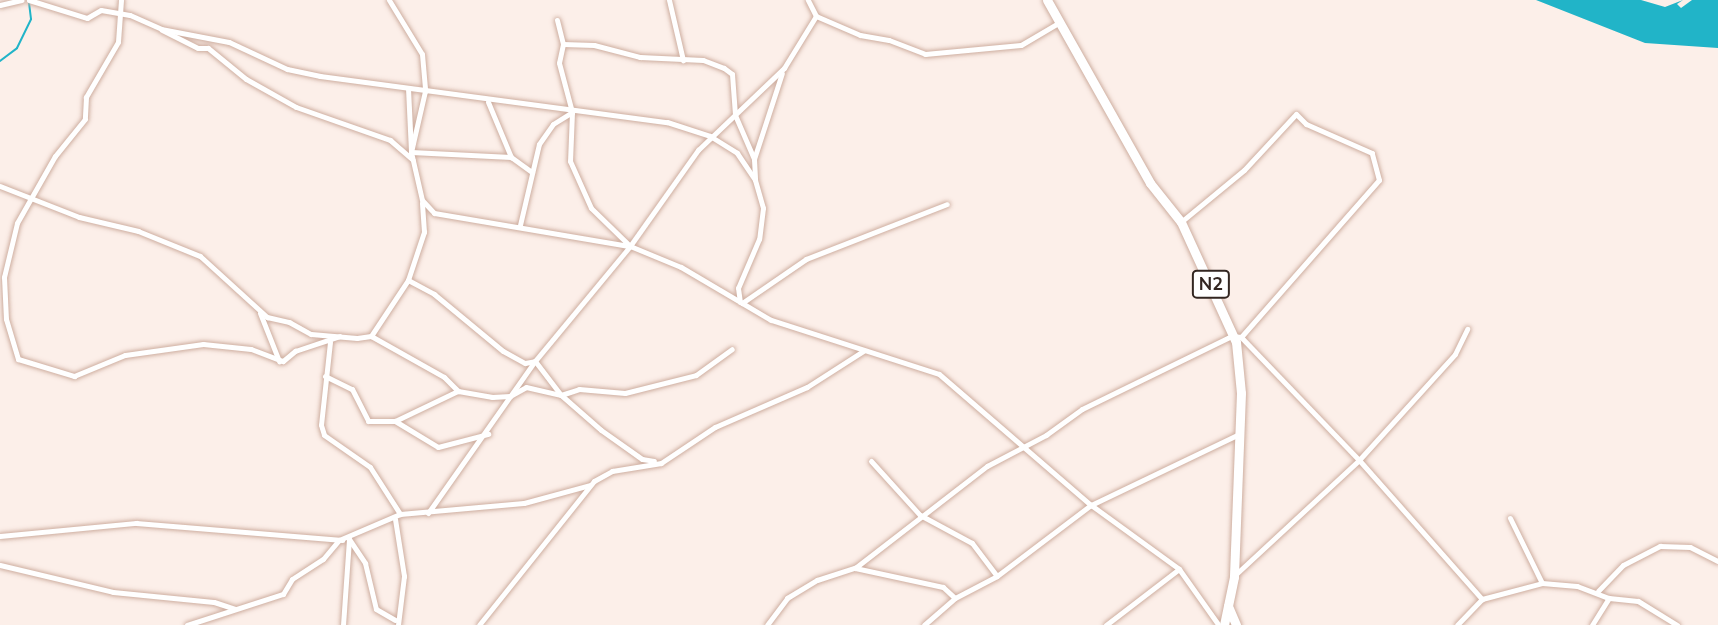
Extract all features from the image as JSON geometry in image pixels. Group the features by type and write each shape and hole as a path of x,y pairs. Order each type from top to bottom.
{"highway":[{"name":"N2","path":"1047,0 1150,183 1181,222 1236,336 1241,384 1237,435 1234,577 1228,606 1221,623"},
{"path":"1228,606 1235,620"}],"street":[{"path":"0,5 21,0"},
{"path":"29,0 87,18 101,10 118,13 161,29 198,48 208,48 246,79 296,107 390,140 415,162"},
{"path":"121,0 118,42 86,97 85,119 29,199 17,223 4,277 6,319 21,363 74,376 113,357 204,344 251,349 279,360"},
{"path":"389,0 422,54 425,92 411,152"},
{"path":"669,0 683,60"},
{"path":"808,0 817,16 860,35 889,40 925,54 1021,45 1060,22"},
{"path":"428,513 488,434 535,361 630,246 710,136 735,116 784,68 817,16"},
{"path":"557,20 563,44 559,63 572,112 570,161 590,208 630,246"},
{"path":"161,29 229,42 286,69 488,101 667,122 710,136 737,153 755,180"},
{"path":"563,44 683,60 703,60 732,74 735,116 754,159"},
{"path":"741,303 738,288 759,239 763,208 755,180 754,159 784,68"},
{"path":"371,336 408,280 424,232 422,200 411,152 408,88"},
{"path":"488,101 511,157 532,172"},
{"path":"520,225 539,144 553,124 572,112"},
{"path":"767,625 787,598 817,580 855,568 920,515 987,466 1082,408 1236,336 1379,180 1372,153 1306,124 1296,114 1244,170 1181,222"},
{"path":"411,152 511,157"},
{"path":"0,186 88,220 138,231 208,260 260,313 279,360"},
{"path":"422,200 434,213 447,218 520,225 630,246 681,267 771,320 939,374 1091,505 1179,569 1221,623 1235,620"},
{"path":"741,303 806,259 947,204"},
{"path":"408,280 434,294 503,351 525,363 535,361"},
{"path":"260,313 289,322 303,332 340,337 371,336 444,377 458,391"},
{"path":"1234,577 1359,460 1455,354 1467,329"},
{"path":"1236,336 1359,460 1482,599"},
{"path":"279,360 295,351 340,337"},
{"path":"330,342 325,376 324,436 370,467 397,516 404,576 396,623 376,610 365,563 349,539"},
{"path":"325,376 352,389 368,421 395,421 458,391 510,396 526,387 561,395 579,389 625,393 682,380 732,349"},
{"path":"187,625 283,594 292,579 323,559 339,540 397,516 524,503 590,485 612,471 661,463 715,427 807,387 863,351"},
{"path":"535,361 561,395 629,450 661,463"},
{"path":"395,421 438,447 488,434"},
{"path":"924,625 956,598 997,576 1091,505 1237,435"},
{"path":"871,461 920,515 972,542 997,576"},
{"path":"479,625 590,485"},
{"path":"1510,518 1534,560 1542,583"},
{"path":"0,536 136,523 349,539"},
{"path":"343,625 349,539"},
{"path":"1598,590 1623,565 1660,546 1690,547 1718,561"},
{"path":"0,565 113,592 202,604 214,601 235,609"},
{"path":"855,568 943,587 956,598"},
{"path":"1106,625 1179,569"},
{"path":"1457,625 1482,599 1542,583 1598,590 1609,598 1638,601 1677,625"},
{"path":"1592,625 1609,598"}],"water":[{"path":"1536,0 1641,0 1665,7 1683,0 1677,4 1681,8 1692,0 1718,0 1718,48 1645,43"}],"waterway":[{"path":"0,61 17,48 31,19 29,3"}]}
